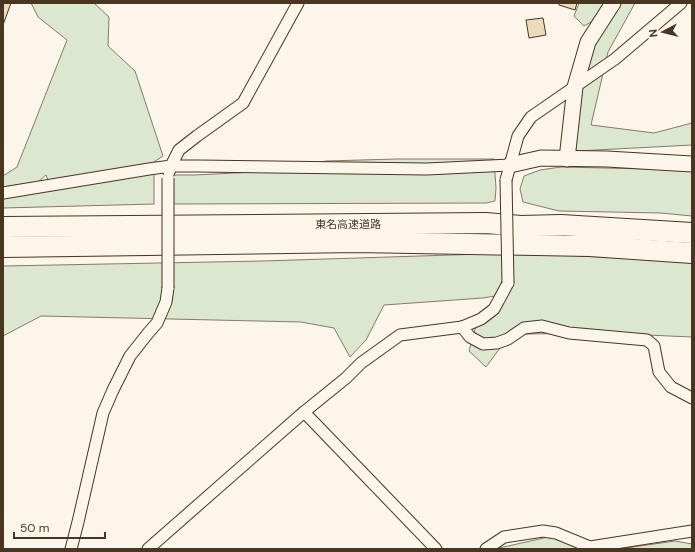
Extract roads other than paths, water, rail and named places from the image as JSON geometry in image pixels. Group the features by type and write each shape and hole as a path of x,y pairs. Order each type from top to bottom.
{"highway":[{"name":"東名高速道路","path":"3,227 486,223 521,226 574,226 692,233"},
{"name":"東名高速道路","path":"3,247 358,242 590,246 692,253"}],"street":[{"path":"71,549 103,412 130,356 157,323 166,302 168,288 168,178 171,166 179,150 196,136 244,103 298,3"},
{"path":"567,159 575,87 588,42 613,3"},
{"path":"148,549 304,412 346,378 361,363 400,335 462,327 482,319 494,309 508,284 508,172 518,136 531,117 615,59 681,3"},
{"path":"3,193 171,166 427,169 508,172 541,158 607,159 692,164"},
{"path":"462,327 470,337 483,344 497,343 508,339 524,328 542,326 570,333 648,340 654,346 659,372 671,387 692,398"},
{"path":"304,412 436,549"},
{"path":"486,549 504,537 543,531 556,533 590,547 692,531"}]}
